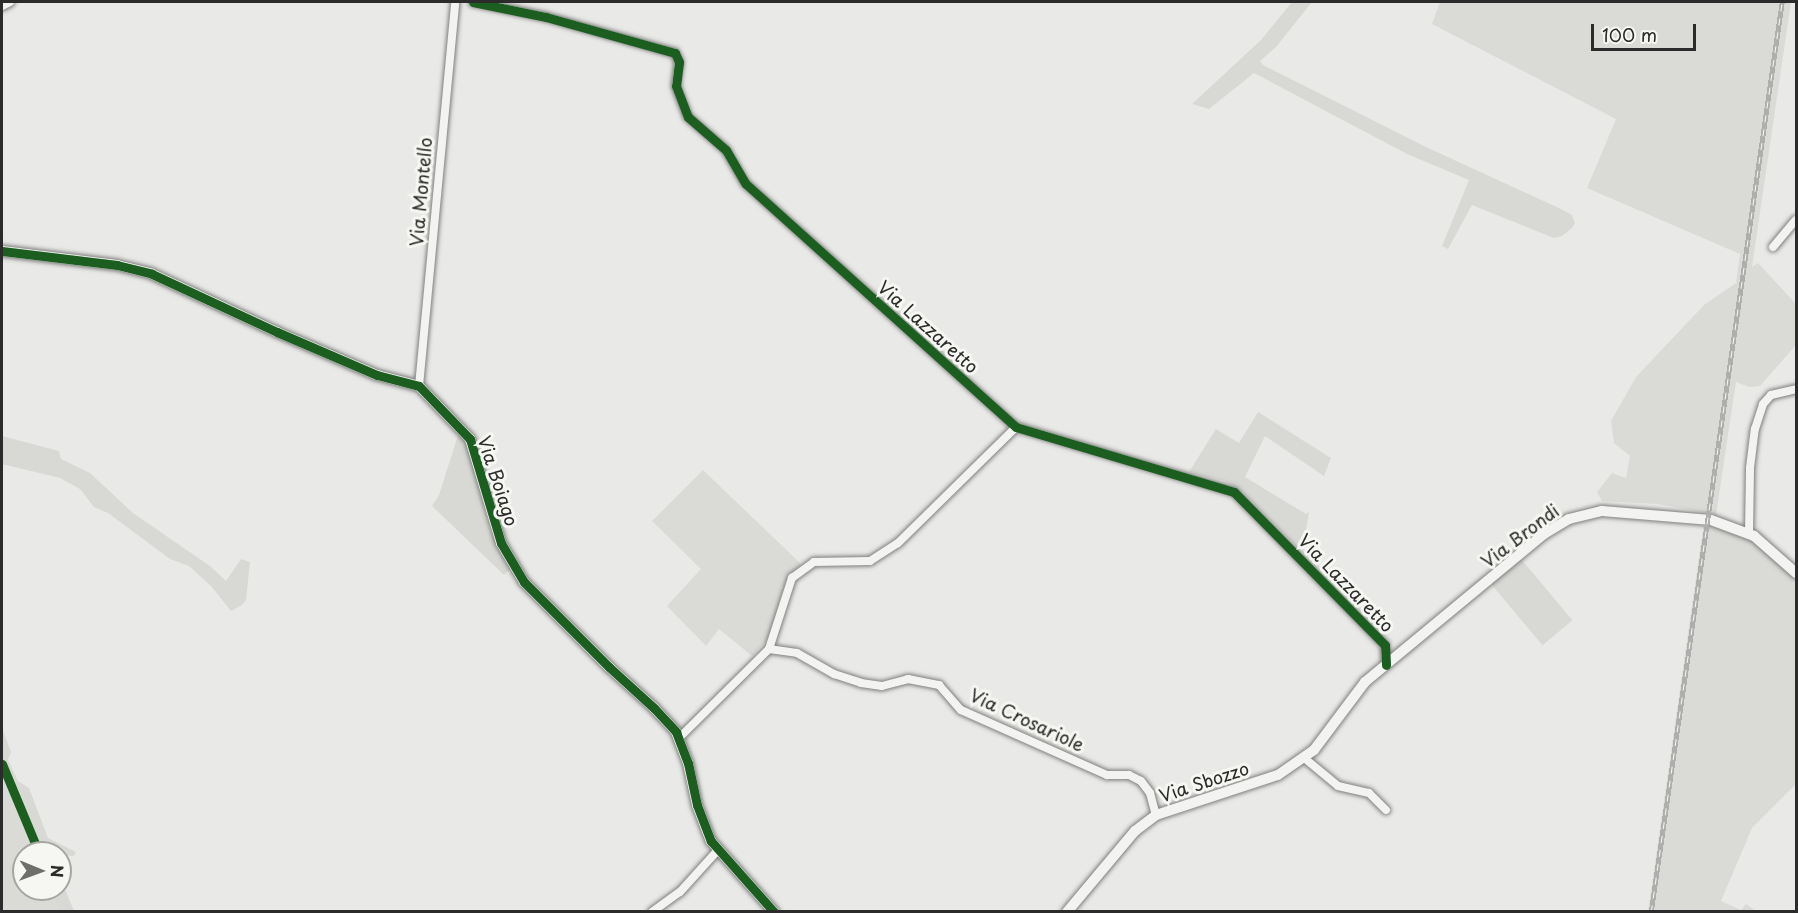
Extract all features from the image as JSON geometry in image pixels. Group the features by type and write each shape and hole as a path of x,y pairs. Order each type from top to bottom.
{"street":[{"path":"2,6 10,2"},
{"name":"Via Montello","path":"419,386 455,2"},
{"name":"Via Lazzaretto","path":"473,2 546,17 675,53 679,62 676,86 688,117 726,150 746,184 1016,427 1234,492 1385,645 1386,665"},
{"path":"1773,247 1797,220"},
{"path":"2,251 117,265 152,274 377,375 419,386"},
{"name":"Via Boiago","path":"419,386 470,439 501,543 524,582 609,668 654,708 680,737 697,805 718,850 774,912"},
{"path":"1749,534 1750,468 1755,429 1763,404 1771,395 1797,389"},
{"path":"680,737 769,649 792,578 814,562 870,561 889,549 1016,427"},
{"name":"Via Brondi","path":"1314,750 1365,682 1544,534 1579,514 1602,511 1691,517 1719,522 1749,534 1775,552 1797,573"},
{"name":"Via Crosariole","path":"769,649 797,653 834,674 861,683 882,686 908,679 939,685 961,710 1107,775 1129,775 1141,781 1150,793 1156,815"},
{"name":"Via Sbozzo","path":"1067,912 1135,831 1156,815 1278,775 1314,750"},
{"path":"1303,757 1338,786 1369,793 1386,810"},
{"path":"652,912 680,892 718,850"}],"shaded area":[{"path":"1292,2 1312,2 1276,47 1260,61 1263,65 1426,147 1561,209 1572,215 1575,223 1572,228 1562,236 1554,238 1472,205 1448,249 1442,246 1469,180 1407,154 1254,73 1209,109 1192,104 1261,40"},
{"path":"1440,2 1791,2 1752,267 1758,263 1796,304 1796,345 1760,386 1749,387 1736,382 1716,515 1658,504 1602,501 1597,492 1612,473 1626,478 1630,456 1614,443 1611,421 1636,377 1704,305 1736,283 1740,254 1587,188 1616,119 1432,24"},
{"path":"1258,412 1331,458 1324,476 1265,436 1245,477 1306,514 1309,512 1305,535 1297,547 1244,494 1225,481 1189,472 1216,429 1239,443"},
{"path":"460,429 469,451 490,531 510,569 504,575 432,506 439,495"},
{"path":"2,436 59,451 61,459 90,473 133,513 210,566 226,581 241,559 250,562 246,600 231,611 211,586 189,566 170,559 108,513 94,507 80,489 60,478 2,464"},
{"path":"703,470 801,564 793,573 775,630 752,656 719,629 706,646 667,606 701,569 652,521"},
{"path":"1704,522 1748,537 1796,575 1796,784 1752,828 1721,901 1741,910 1746,904 1756,911 1648,912"},
{"path":"1521,559 1572,620 1543,645 1491,584"},
{"path":"2,728 11,752 8,760 18,781 29,788 48,838 54,841 30,841 2,769"},
{"path":"2,769 30,841 12,841 12,901 55,901 59,911 2,911"},
{"path":"55,901 70,901 74,911 59,911"}],"railway":[{"path":"1651,912 1782,2"}],"cycle path":[{"path":"473,2 546,17 675,53 679,62 676,86 688,117 726,150 746,184 1016,427 1234,492 1385,645 1386,665"},
{"path":"2,251 117,265 152,274 377,375 419,386 470,439 501,543 524,582 676,732 688,763 697,805 711,841 774,912"},
{"path":"2,764 34,841"}]}
